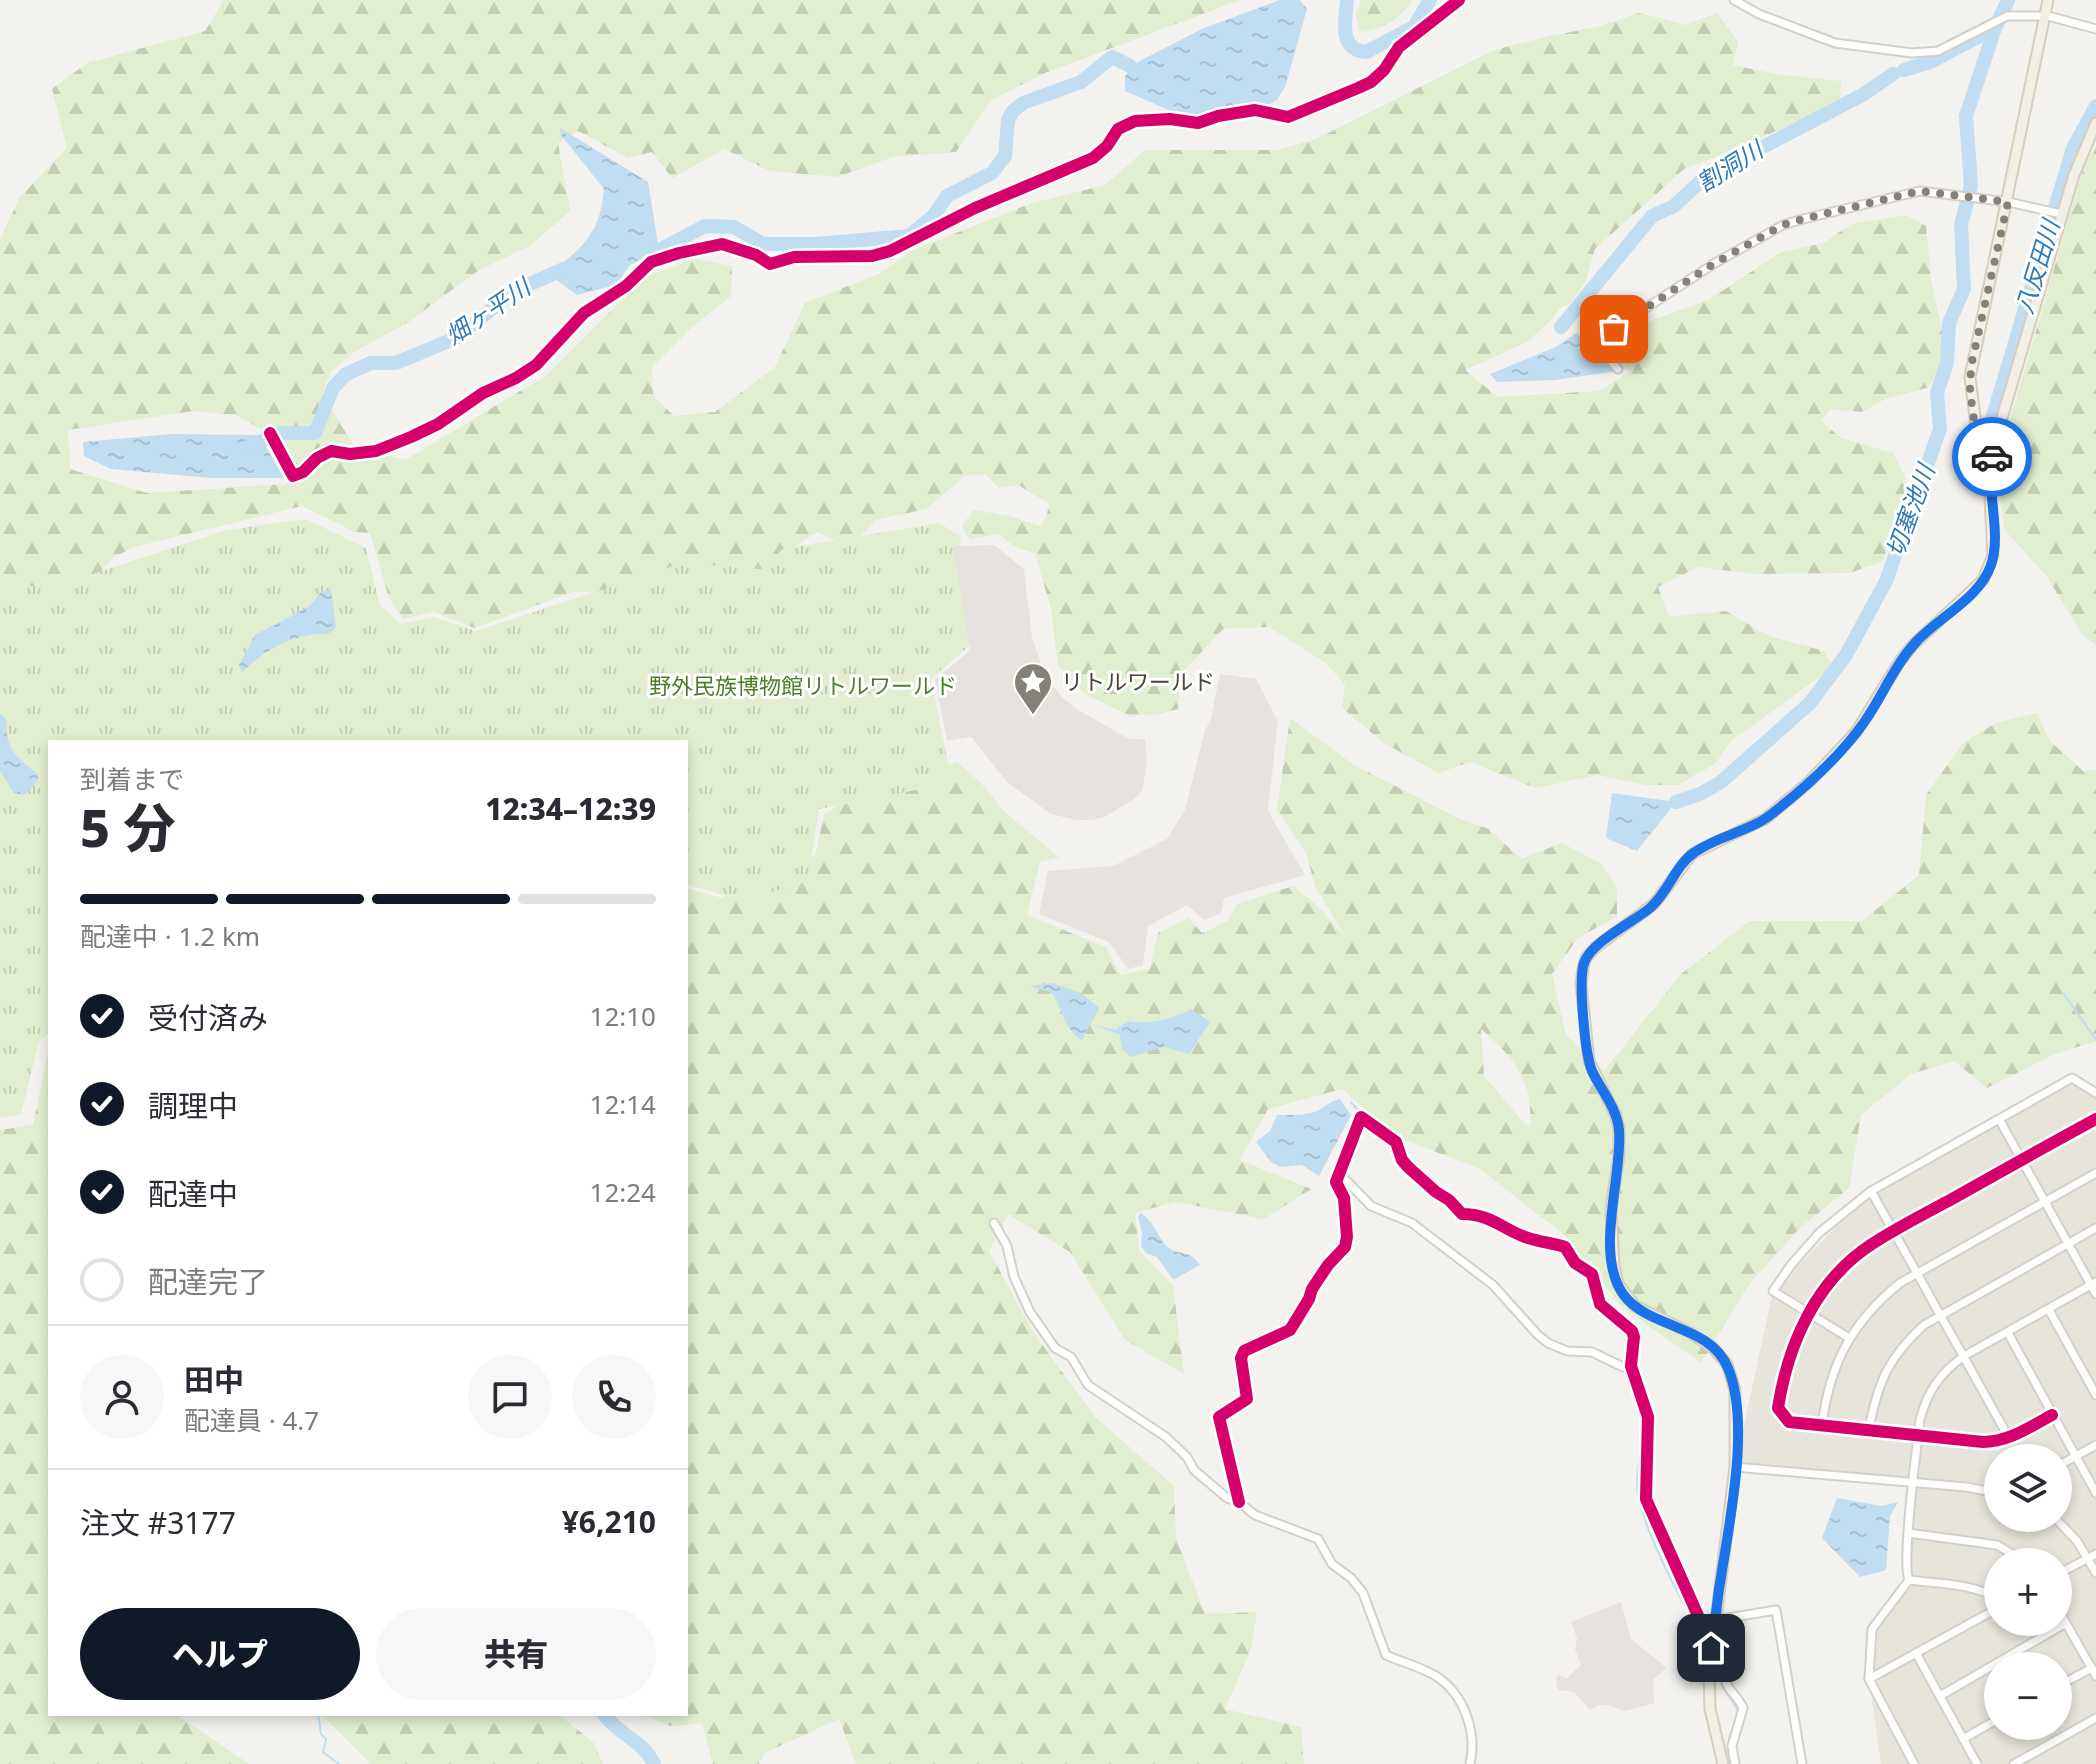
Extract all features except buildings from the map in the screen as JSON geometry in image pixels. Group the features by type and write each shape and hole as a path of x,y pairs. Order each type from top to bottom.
{"main road":[{"path":"1994,450 1978,436 1975,429 1970,377 2048,0"},
{"path":"1723,1764 1710,1709 1715,1631 1735,1467 1735,1390 1727,1364 1713,1348 1689,1332 1635,1306 1618,1284 1614,1267 1611,1209 1619,1155 1618,1124 1592,1070 1588,1054 1581,984 1586,958 1600,943 1654,904 1692,854 1765,819 1809,782 1856,732 1913,645 1983,580 1993,555 1989,478 1994,450 2062,214 2081,155 2096,123"}],"street":[{"path":"270,433 293,476 331,451 350,454 376,451 438,424 483,393 536,365 584,313 626,286 651,262 722,244 756,255 770,264 794,257 872,256 908,244 975,208 1093,158 1107,146 1118,129 1135,121 1162,119 1198,123 1255,110 1294,116 1371,82 1384,70 1399,47 1459,0"},
{"path":"1734,0 1759,14 1835,43 1912,53 1938,51 2007,16 2044,16 2096,29"},
{"path":"1618,369 1594,343 1605,329 1614,329 1715,263 1783,225 1920,191 2008,202 2062,214"},
{"path":"1849,1338 1773,1291 1819,1233 1871,1191 2072,1078 2096,1093"},
{"path":"1239,1502 1219,1417 1247,1399 1241,1358 1244,1351 1290,1330 1328,1265 1345,1247 1345,1206 1336,1182 1361,1117 1396,1142 1408,1167 1462,1214 1476,1214 1497,1221 1528,1238 1565,1247 1575,1263 1594,1278 1600,1304 1632,1331 1634,1337 1627,1368 1648,1417 1646,1499 1700,1620 1715,1631 1725,1646 1724,1679 1743,1708 1732,1746 1735,1764"},
{"path":"1999,1119 2096,1294"},
{"path":"2052,1415 2009,1438 1983,1442 1789,1422 1778,1408 1792,1347 1809,1312 1846,1265 1871,1245 2096,1119"},
{"path":"1822,1425 1838,1359 1849,1338 1877,1302 1900,1283 2096,1173"},
{"path":"1340,1174 1371,1206 1412,1223 1493,1285 1548,1343 1567,1351 1592,1352 1627,1368"},
{"path":"1871,1191 2009,1438"},
{"path":"994,1223 1007,1246 1014,1277 1030,1312 1055,1348 1071,1357 1088,1385 1166,1437 1187,1457 1194,1470 1227,1498 1239,1502 1255,1515 1318,1539 1332,1564 1351,1578 1363,1593 1386,1655 1439,1678 1459,1700 1469,1724 1470,1764"},
{"path":"1869,1429 1884,1372 1913,1334 1940,1314 2096,1228"},
{"path":"1914,1764 1869,1679 1872,1629 1909,1580 1906,1565 1908,1533 1925,1403 1933,1386 1949,1366 2093,1284"},
{"path":"2049,1310 2096,1395"},
{"path":"2008,1333 2096,1493"},
{"path":"2072,1458 2096,1445"},
{"path":"1735,1467 1984,1491"},
{"path":"2068,1532 2096,1573"},
{"path":"1908,1533 2002,1548"},
{"path":"2072,1567 2096,1554"},
{"path":"1909,1580 1984,1591"},
{"path":"1715,1631 1776,1610 1802,1764"},
{"path":"1869,1679 1984,1616"},
{"path":"2072,1634 2094,1672 2072,1681"},
{"path":"1940,1696 2044,1636"},
{"path":"1916,1653 1977,1764"},
{"path":"2014,1764 2030,1760 2096,1718"},
{"path":"1963,1739 1984,1727"}],"shaded area":[{"path":"994,545 1024,569 1032,638 1045,675 1061,696 1075,708 1129,739 1145,739 1147,759 1143,789 1134,799 1106,816 1076,820 1051,814 1007,782 971,737 947,741 935,680 970,650 953,546"},
{"path":"1220,674 1256,679 1278,721 1268,811 1305,875 1224,898 1221,913 1204,920 1187,905 1148,926 1143,965 1128,969 1109,942 1039,914 1048,871 1113,866 1167,839 1185,810"},
{"path":"2072,1078 2096,1093 2096,1764 1881,1764 1869,1679 1870,1637 1907,1586 1914,1483 1735,1467 1773,1291 1871,1191"},
{"path":"1621,1602 1631,1639 1667,1668 1653,1679 1654,1703 1624,1711 1608,1705 1598,1705 1590,1710 1574,1692 1559,1690 1556,1685 1557,1675 1567,1678 1581,1665 1571,1622"}],"green space":[{"path":"224,0 1240,0 1045,73 991,100 956,152 893,157 837,177 770,171 724,149 672,178 652,152 628,158 578,131 558,143 570,211 530,246 479,270 407,323 354,352 330,373 322,394 354,446 405,460 547,375 645,277 694,259 732,266 731,296 690,329 652,367 653,395 674,416 715,412 775,367 805,303 881,273 911,251 1032,203 1105,185 1145,150 1277,150 1316,139 1494,50 1597,27 1639,13 1686,25 1717,13 1738,41 1733,65 1776,74 1841,81 1840,102 1684,169 1595,249 1585,283 1570,303 1559,309 1527,342 1465,370 1498,397 1599,391 1629,372 1617,353 1620,337 1645,323 1710,299 1781,252 1824,243 1851,224 1906,215 1926,226 1931,280 1943,335 1940,371 1927,388 1885,399 1862,412 1831,409 1821,421 1841,438 1893,453 1904,474 1906,495 1883,561 1850,573 1755,574 1698,567 1658,587 1669,617 1726,611 1769,636 1824,651 1833,667 1730,742 1716,763 1678,785 1646,785 1597,775 1535,788 1470,762 1438,773 1384,743 1342,708 1345,685 1326,663 1269,627 1223,629 1181,674 1178,709 1130,716 1087,695 1058,666 1051,609 1035,553 1017,548 998,534 970,539 961,526 974,510 1009,516 1039,526 1046,519 1049,504 1018,485 999,488 985,474 966,475 926,509 876,520 850,547 817,532 789,551 776,574 643,591 573,592 474,628 434,612 403,619 389,598 370,533 355,532 302,506 134,547 112,558 79,598 25,591 0,581 0,239 20,197 67,148 52,89 87,63 205,31","holes":["193,411 235,415 263,430 275,429 287,484 147,493 70,469 68,430"]},
{"path":"1361,0 1412,0 1390,22 1360,32 1356,15"},
{"path":"2096,145 2096,645 2083,636 2047,577 2004,529 1999,486 2005,437 2083,169"},
{"name":"野外民族博物館リトルワールド","path":"306,519 366,548 380,605 400,624 434,617 476,631 683,563 761,569 783,549 939,523 960,536 974,642 931,679 952,783 819,809 808,881 743,901 688,885 688,740 48,740 48,1034 39,1042 21,1114 0,1118 0,582 50,588 227,530"},
{"path":"2037,713 2050,741 2083,771 2096,769 2096,1041 2053,1055 1987,1088 1954,1061 1911,1074 1861,1115 1849,1188 1799,1229 1750,1283 1701,1363 1621,1306 1563,1234 1480,1169 1395,1136 1342,1089 1268,1109 1240,1160 1311,1189 1264,1219 1175,1202 1135,1213 1139,1250 1173,1286 1184,1374 1125,1340 1070,1252 1008,1214 989,1251 1033,1332 1095,1417 1174,1486 1176,1538 1205,1614 1257,1612 1251,1649 1225,1709 1301,1727 1304,1764 856,1764 839,1719 765,1753 759,1764 713,1764 702,1723 671,1726 644,1716 688,1716 688,889 722,898 739,883 802,868 816,853 824,814 888,782 957,762 980,782 1007,814 1059,857 1040,862 1027,915 1106,947 1121,976 1150,968 1158,933 1188,918 1202,933 1228,921 1237,904 1293,886 1319,907 1345,937 1315,886 1306,853 1277,810 1290,718 1354,765 1460,819 1489,829 1521,859 1562,843 1600,863 1617,887 1617,916 1578,938 1552,974 1566,1035 1604,1071 1681,974 1750,921 1862,921 1919,875 1926,795 1963,743 1996,723","holes":["1481,1029 1503,1050 1525,1083 1530,1126 1484,1076"]},
{"path":"48,1053 48,1716 179,1716 249,1764 0,1764 0,1130 33,1125"},
{"path":"323,1716 560,1716 594,1743 603,1764 371,1764"}],"water":[{"path":"1280,0 1300,0 1307,9 1285,87 1277,100 1267,106 1240,106 1185,117 1125,91 1125,77 1130,66 1204,28"},
{"path":"560,128 648,182 659,250 630,265 616,285 577,295 548,274 588,239 598,218 604,189 561,135"},
{"path":"1576,333 1618,371 1555,380 1497,382 1490,374 1556,347"},
{"path":"172,434 259,435 284,478 211,478 111,469 84,456 83,442"},
{"path":"331,590 336,627 330,633 293,639 262,656 242,672 239,665 255,635 310,606 322,591"},
{"path":"0,714 6,719 13,751 38,774 34,786 23,795 14,793 0,771"},
{"path":"1612,793 1676,802 1637,851 1606,838"},
{"path":"1052,983 1081,993 1099,1008 1082,1040 1068,1026 1054,996 1031,986"},
{"path":"1191,1009 1210,1022 1189,1054 1164,1047 1131,1057 1122,1049 1120,1035 1095,1025 1115,1030 1128,1021 1160,1020"},
{"path":"1340,1099 1351,1115 1319,1176 1302,1165 1281,1167 1271,1162 1256,1142 1270,1131 1277,1115 1312,1113"},
{"path":"1140,1213 1149,1220 1168,1247 1192,1256 1200,1265 1172,1278 1157,1257 1146,1253 1141,1246"},
{"path":"1837,1498 1882,1506 1898,1502 1890,1516 1886,1570 1860,1577 1822,1538"}],"waterway":[{"path":"1347,0 1347,39 1357,50 1366,52 1414,27 1430,0"},
{"name":"切塞池川","path":"1676,802 1700,794 1721,782 1810,703 1846,655 1886,581 1940,429 1937,393 1947,363 1949,323 1964,289 1961,225 1971,186 1966,116 1995,28 2008,0"},
{"name":"割洞川","path":"1904,70 1930,62 1995,28"},
{"name":"畑ヶ平川","path":"641,253 659,250 705,226 734,227 763,244 816,244 909,236 934,215 947,196 992,173 1005,156 1008,120 1023,103 1081,82 1112,57 1130,66"},
{"name":"割洞川","path":"1561,327 1652,216 1674,206 1704,178 1864,94 1893,74"},
{"name":"八反田川","path":"1988,433 2073,148 2096,106"},
{"name":"畑ヶ平川","path":"248,447 280,433 315,433 333,388 346,374 371,363 396,363 458,337 512,292 566,268"},
{"path":"2064,994 2096,1040"},
{"path":"1351,1102 1360,1113"},
{"path":"1366,1116 1390,1134"},
{"path":"1468,1211 1490,1214 1524,1233"},
{"path":"1537,1237 1558,1242"},
{"path":"1569,1260 1589,1280 1599,1311 1627,1333 1627,1364"},
{"path":"1627,1370 1643,1418 1637,1486 1646,1522 1665,1568 1710,1643"},
{"path":"1722,1682 1739,1713 1728,1744 1731,1764"},
{"path":"318,1716 321,1734 326,1739 323,1752 339,1764"},
{"path":"606,1716 644,1749 654,1764"}],"cycle path":[{"path":"270,433 293,476 331,451 350,454 376,451 438,424 483,393 536,365 584,313 626,286 651,262 722,244 756,255 770,264 794,257 872,256 890,251 975,208 1093,158 1107,146 1118,129 1135,121 1170,119 1198,123 1255,110 1288,117 1358,88 1371,82 1384,70 1399,47 1459,0"},
{"path":"1239,1502 1219,1417 1247,1399 1241,1358 1244,1351 1290,1330 1312,1289 1345,1247 1344,1198 1336,1182 1361,1117 1396,1142 1408,1167 1462,1214 1489,1219 1519,1235 1565,1247 1575,1263 1592,1274 1600,1304 1632,1331 1631,1366 1648,1417 1646,1499 1700,1620 1714,1630"},
{"path":"2052,1415 2010,1437 1983,1442 1789,1422 1778,1408 1797,1337 1820,1295 1852,1259 1902,1226 2096,1119"}],"way so far":[{"path":"1614,329 1715,263 1783,225 1920,191 2008,202 1970,377 1975,429 1978,436 1994,450 1992,457"}],"place":[{"name":"リトルワールド","path":"1033,716"}],"route":[{"path":"1711,1648 1735,1467 1735,1390 1727,1364 1713,1348 1689,1332 1635,1306 1618,1284 1611,1239 1611,1209 1619,1155 1619,1128 1589,1061 1581,984 1583,968 1586,958 1595,948 1664,894 1692,854 1765,819 1809,782 1844,747 1867,718 1900,661 1913,645 1983,580 1992,564 1994,544 1989,490 1992,457"}]}
